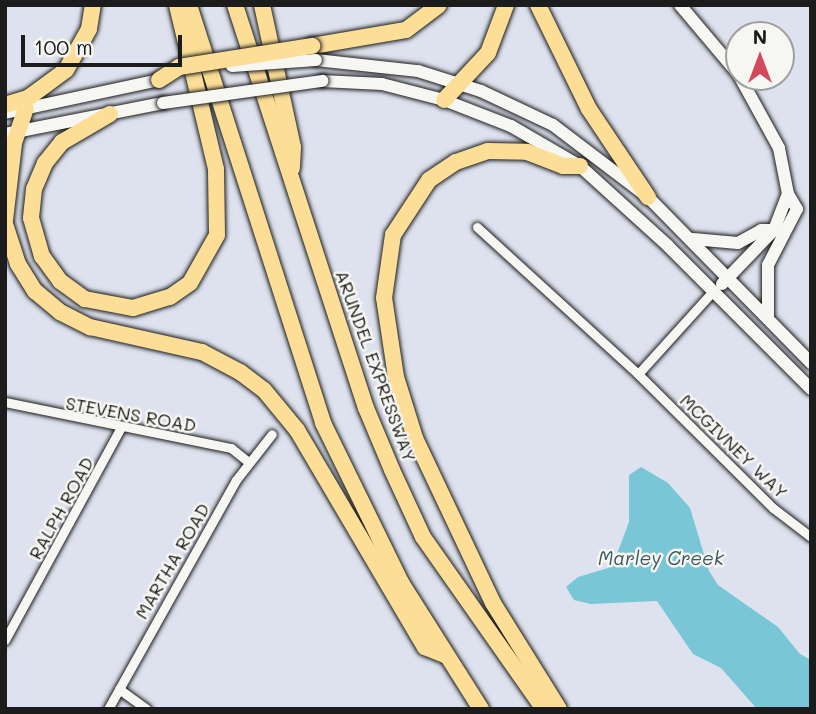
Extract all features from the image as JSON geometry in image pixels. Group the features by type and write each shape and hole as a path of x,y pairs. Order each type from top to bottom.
{"highway":[{"path":"5,104 28,98 66,70 89,29 93,5"},
{"path":"110,114 62,142 45,163 34,189 31,218 42,256 60,281 85,299 133,308 170,297 190,283 206,262 217,235 216,169 177,5"},
{"path":"189,5 323,423 402,584 444,655 481,709"},
{"name":"ARUNDEL EXPRESSWAY","path":"235,5 366,408 423,537 544,709"},
{"path":"262,5 293,147 292,184"},
{"path":"159,80 179,67 314,53 405,30 439,5"},
{"path":"444,100 488,53 506,5"},
{"path":"538,5 589,108 648,197"},
{"path":"26,110 12,133 5,222 18,264 35,291 60,312 90,327 202,352 240,372 264,390 297,430 425,647 444,655"},
{"path":"559,709 493,603 415,438 396,377 384,298 393,235 429,180 456,162 488,151 527,152 562,166 580,166"}],"main road":[{"path":"680,5 725,58"},
{"path":"314,53 391,66 461,84 553,125 648,197 693,239 728,279 811,363"},
{"path":"5,113 159,80"},
{"path":"12,133 163,103 321,81 382,84 444,100 511,126 580,166 713,291 811,389"},
{"path":"748,91 779,148 788,194 797,209 768,265 768,318"},
{"path":"713,291 728,279 774,230 788,194"},
{"path":"693,239 738,243 761,230 774,230"}],"street":[{"name":"MCGIVNEY WAY","path":"477,227 638,374 773,508 811,537"},
{"path":"638,374 713,291"},
{"name":"STEVENS ROAD","path":"5,402 231,448 248,462"},
{"name":"RALPH ROAD","path":"5,640 121,427"},
{"name":"MARTHA ROAD","path":"108,709 248,462 272,434"},
{"path":"119,689 148,709"}],"water":[{"name":"Marley Creek","path":"641,467 668,483 690,508 709,571 718,585 778,627 800,654 811,660 811,709 757,709 721,668 693,654 657,601 591,604 574,600 566,587 578,577 608,568 617,554 629,522 629,475"}]}
